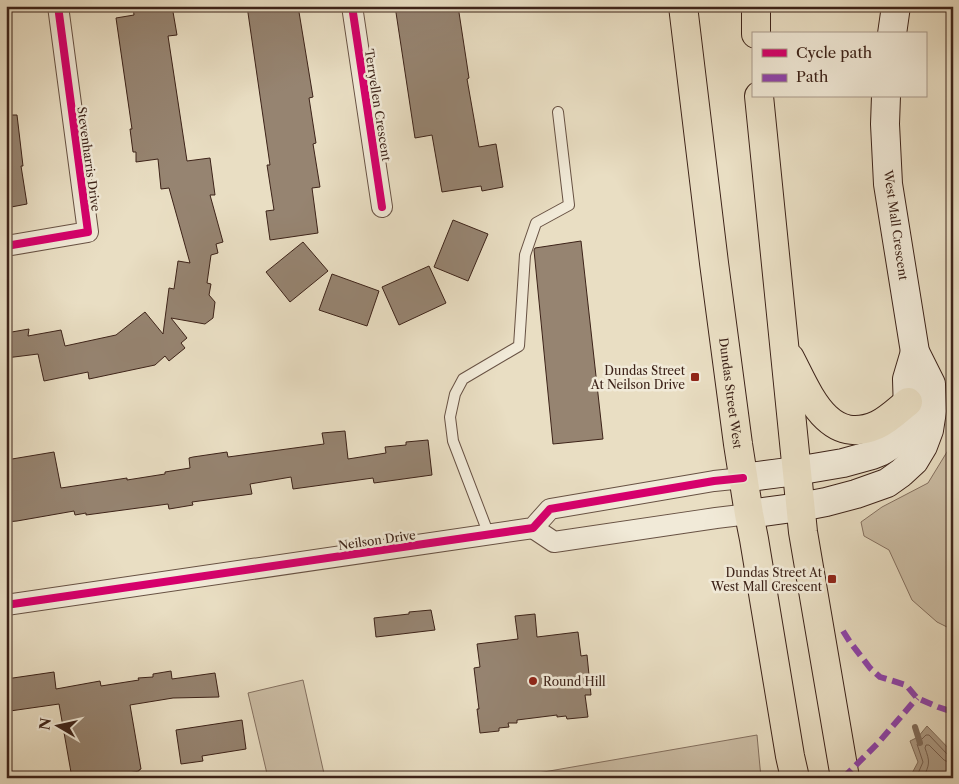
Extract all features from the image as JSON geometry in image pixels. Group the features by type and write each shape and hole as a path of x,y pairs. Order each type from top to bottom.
{"main road":[{"name":"Dundas Street West","path":"683,6 742,478 792,767"},
{"path":"748,6 752,34"},
{"path":"756,6 756,32"},
{"path":"892,32 896,6"},
{"path":"759,98 802,532 845,778"},
{"name":"West Mall Crescent","path":"800,507 856,494 894,479 914,461 923,446 929,430 932,400 931,384 915,352 888,184 885,124 886,98"},
{"path":"784,348 824,417 844,429 867,429 878,425 908,402"},
{"name":"West Mall Crescent","path":"796,471 843,463 872,455 890,446 897,439 906,422 908,412 907,379 915,352"},
{"path":"742,478 796,471"},
{"path":"748,514 800,507"}],"street":[{"name":"Stevenharris Drive","path":"6,246 88,232 58,6"},
{"name":"Terryellen Crescent","path":"352,6 382,207"},
{"path":"742,478 714,481 550,510 533,528 554,542 748,514"},
{"name":"Neilson Drive","path":"6,604 533,528"}],"lane":[{"path":"489,535 453,442 450,417 455,394 463,379 519,346 525,255 536,223 568,205 558,112"}],"shaded area":[{"path":"950,447 953,448 953,630 937,622 912,600 889,550 864,536 861,522 882,507 928,483"},
{"path":"303,680 325,778 268,778 248,693"},
{"path":"757,735 761,778 509,778"}],"water":[{"path":"927,726 953,753 953,778 854,778 884,773 910,777 918,762 910,741 918,737"}],"building":[{"path":"133,6 172,6 177,35 168,36 187,161 210,158 215,195 210,195 223,242 216,244 218,253 211,255 207,283 211,284 209,295 215,302 213,318 205,324 171,318 187,338 181,343 185,348 169,361 165,356 155,365 89,379 88,372 44,381 38,354 6,358 6,333 29,329 28,336 61,330 65,346 116,335 145,312 163,334 169,288 174,289 178,261 190,263 169,188 161,189 158,159 136,162 136,152 133,152 130,129 132,129 116,18 134,15"},
{"path":"247,6 298,6 313,97 309,98 316,143 313,144 320,187 312,188 318,233 270,240 266,211 274,210 267,165 270,165"},
{"path":"395,6 458,6 469,78 467,79 479,147 496,144 503,187 482,191 481,186 442,192 432,135 415,138"},
{"path":"6,115 17,115 23,166 21,166 27,204 6,208"},
{"path":"453,220 488,234 468,281 434,267"},
{"path":"581,241 603,439 553,444 534,250 535,248"},
{"path":"303,242 328,271 290,302 266,272"},
{"path":"429,266 446,303 399,325 382,287"},
{"path":"332,274 379,291 367,326 319,310"},
{"path":"345,431 348,459 386,453 385,447 406,445 406,442 428,440 432,475 374,483 373,478 293,489 291,477 250,484 252,494 192,502 193,505 169,509 168,504 86,515 86,513 75,515 74,511 6,522 6,460 54,452 61,488 165,474 165,472 190,468 189,458 193,457 227,452 228,457 324,444 322,433"},
{"path":"431,610 435,630 376,637 374,618"},
{"name":"Round Hill","path":"535,614 537,637 578,632 581,656 587,655 591,695 585,695 588,717 567,719 566,716 557,717 557,715 517,720 517,723 508,723 509,727 499,728 499,731 480,733 474,668 480,667 477,644 518,639 515,616"},
{"path":"171,671 172,679 215,673 219,697 173,698 130,705 141,769 139,771 103,778 72,778 59,704 10,711 6,679 54,672 56,689 100,681 101,686 139,680 138,678 153,677 153,674"},
{"path":"242,720 246,749 202,756 203,761 181,764 176,730"}],"waterway":[{"path":"915,727 920,743"}],"marked path":[{"path":"843,631 870,668 880,677 906,685 917,698 953,712"},
{"path":"843,778 879,742 917,698"}],"cycle path":[{"path":"6,246 88,232 58,6"},
{"path":"352,6 382,207"},
{"path":"6,605 533,528 550,509 714,481 743,478"}],"place":[{"name":"Dundas Street At Neilson Drive","path":"695,377"},
{"name":"Dundas Street At West Mall Crescent","path":"832,579"},
{"name":"Round Hill","path":"533,681"}]}
